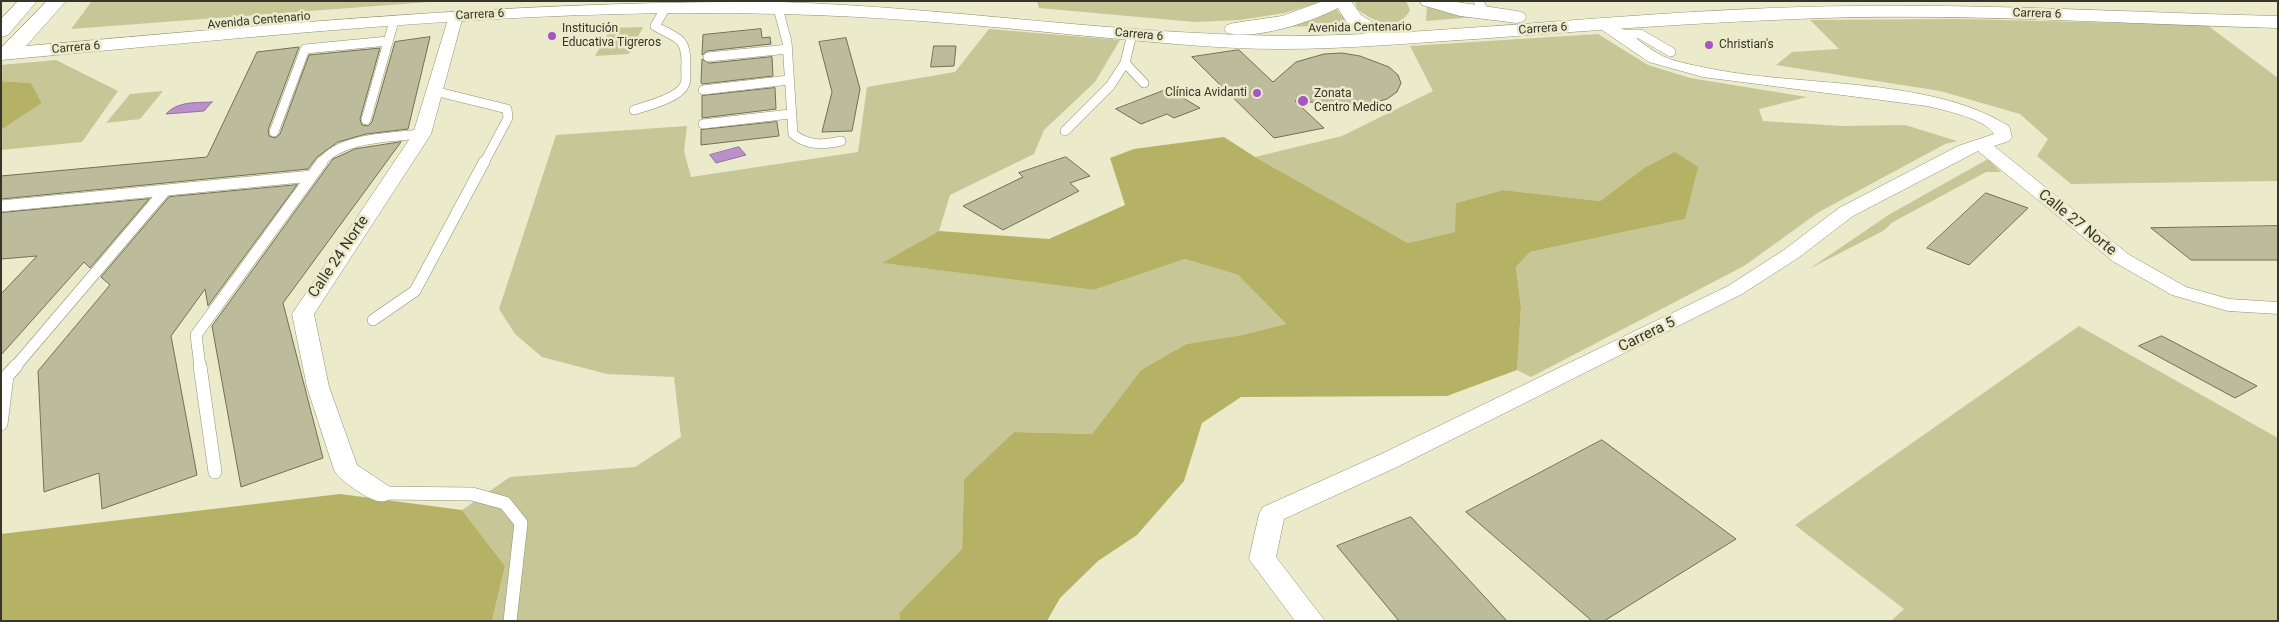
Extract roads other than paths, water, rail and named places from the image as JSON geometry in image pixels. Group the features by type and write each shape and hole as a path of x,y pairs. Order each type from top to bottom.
{"main road":[{"path":"1,31 28,1"},
{"path":"8,48 57,1"},
{"name":"Avenida Centenario","path":"8,48 407,8 517,1"},
{"name":"Avenida Centenario","path":"894,1 1216,30 1367,29 1411,33 1541,18 1826,1"},
{"path":"1216,30 1289,20 1338,1"},
{"path":"1342,1 1354,19 1367,29 1386,39"},
{"path":"1411,33 1420,17 1416,1"},
{"path":"1428,1 1541,18"},
{"path":"1993,1 2278,11"},
{"name":"Carrera 6","path":"8,48 456,16 668,4 943,17 1208,42 1260,43 1386,39 1411,33 1611,30 1794,13 1908,10 2278,22"}],"street":[{"name":"Calle 24 Norte","path":"380,493 346,470 318,387 304,314 311,298 422,134 456,16"},
{"name":"Carrera 5","path":"1311,621 1262,559 1272,514 1388,461 1726,295 1791,254 1846,212 1964,150 1983,146 2003,134 1992,121 1969,112 1945,106 1885,96 1703,72 1676,66 1656,59 1611,30"},
{"name":"Calle 27 Norte","path":"1983,146 2121,258 2179,291 2228,305 2278,308"}],"lane":[{"path":"634,110 665,100 680,91 685,84 686,48 683,42 655,26 668,4"},
{"path":"778,8 788,49 790,114 793,134 800,140 810,144 841,141"},
{"path":"366,120 394,21"},
{"path":"1611,30 1640,34 1670,52"},
{"path":"1065,131 1110,86 1125,63 1132,34"},
{"path":"274,132 305,49 388,41"},
{"path":"708,57 788,49"},
{"path":"1125,63 1144,83"},
{"path":"704,90 789,80"},
{"path":"373,320 414,291 508,118 507,109 461,96 434,91"},
{"path":"703,124 790,114"},
{"path":"215,472 196,335 326,156 342,147 362,140 422,134"},
{"path":"1,206 164,192 312,176"},
{"path":"1,424 7,376 164,192"},
{"path":"380,493 472,494 505,503 521,523 510,621"}],"place":[{"name":"Institución Educativa Tigreros","path":"552,36"},
{"name":"Christian's","path":"1709,45"},
{"name":"Clínica Avidanti","path":"1257,93"},
{"name":"Zonata Centro Medico","path":"1303,101"}]}
